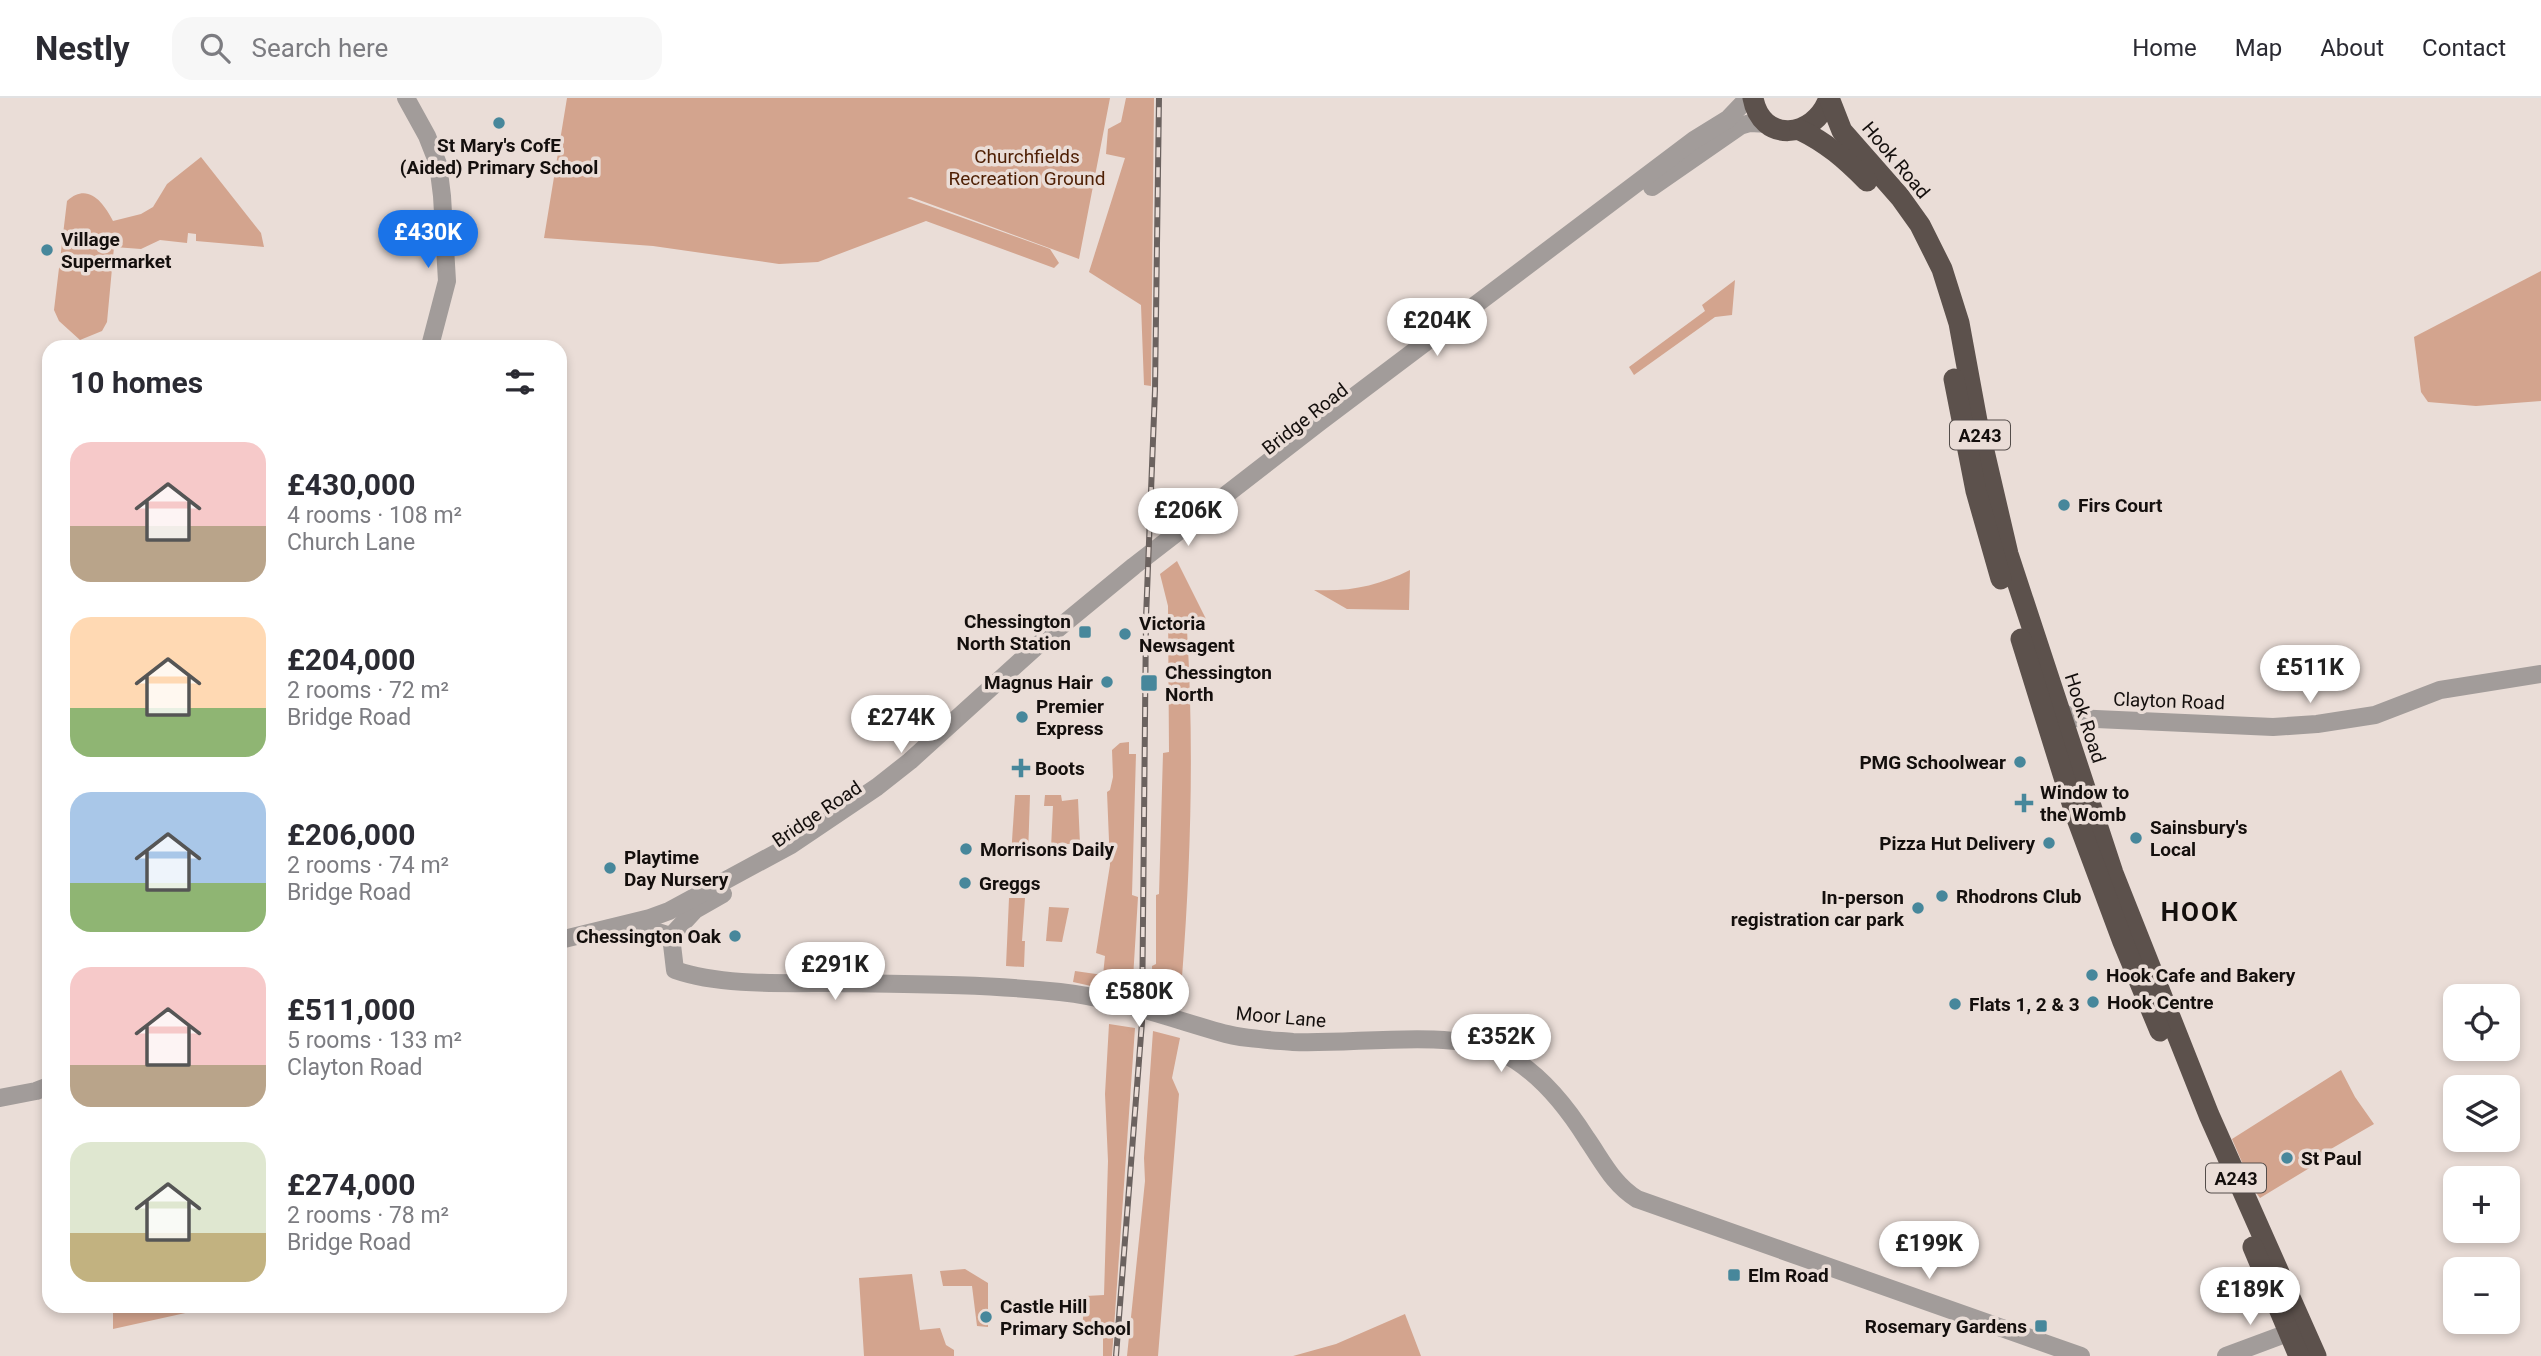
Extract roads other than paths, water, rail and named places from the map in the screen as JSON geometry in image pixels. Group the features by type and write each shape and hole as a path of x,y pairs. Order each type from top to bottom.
{"highway":[{"path":"1751,98 1760,115 1769,124"},
{"name":"A243","path":"1769,124 1779,129 1800,130 1814,123 1824,113 1829,98"},
{"name":"Hook Road","path":"1829,98 1842,131 1900,197 1920,225 1942,269 1959,323 1979,433 2008,554 2051,713 2113,919 2299,1356"},
{"name":"Hook Road","path":"1800,130 1823,141 1839,153 1876,190 1896,212 1926,265 1941,307 1962,427 1988,540 2025,651 2157,980 2166,1012 2316,1356"}],"street":[{"path":"406,98 438,164 442,196 447,281 432,340"},
{"name":"Bridge Road","path":"668,923 792,845 877,787 910,761 1038,645 1134,566 1694,140 1728,119 1751,98"},
{"name":"Bridge Road","path":"668,923 785,861 837,829 900,782 1107,600 1459,326 1715,141 1740,126 1750,123 1769,124"},
{"name":"Clayton Road","path":"2051,713 2074,718 2273,727 2317,724 2375,715 2440,690 2541,674"},
{"path":"567,938 591,932 668,923"},
{"name":"Moor Lane","path":"668,923 675,970 702,978 1062,992 1183,1020 1221,1033 1251,1038 1319,1043 1396,1040 1476,1043 1514,1059 1534,1072 1586,1136 1621,1189 1637,1199 2081,1356"},
{"path":"0,1098 42,1089"},
{"path":"2226,1356 2288,1333"}],"railway":[{"path":"1116,1356 1142,1022 1146,618 1155,390 1159,98"}],"place":[{"name":"St Mary's CofE (Aided) Primary School","path":"499,123"},
{"name":"Village Supermarket","path":"47,250"},
{"name":"Firs Court","path":"2064,505"},
{"name":"Chessington North Station","path":"1085,632"},
{"name":"Victoria Newsagent","path":"1125,634"},
{"name":"Magnus Hair","path":"1107,682"},
{"name":"Chessington North","path":"1149,683"},
{"name":"Premier Express","path":"1022,717"},
{"name":"PMG Schoolwear","path":"2020,762"},
{"name":"Boots","path":"1021,768"},
{"name":"Window to the Womb","path":"2024,803"},
{"name":"Sainsbury's Local","path":"2136,838"},
{"name":"Pizza Hut Delivery","path":"2049,843"},
{"name":"Morrisons Daily","path":"966,849"},
{"name":"Playtime Day Nursery","path":"610,868"},
{"name":"Greggs","path":"965,883"},
{"name":"Rhodrons Club","path":"1942,896"},
{"name":"In-person registration car park","path":"1918,908"},
{"name":"Chessington Oak","path":"735,936"},
{"name":"Hook Cafe and Bakery","path":"2092,975"},
{"name":"Hook Centre","path":"2093,1002"},
{"name":"Flats 1, 2 & 3","path":"1955,1004"},
{"name":"St Paul","path":"2287,1158"},
{"name":"Elm Road","path":"1734,1275"},
{"name":"Castle Hill Primary School","path":"986,1317"},
{"name":"Rosemary Gardens","path":"2041,1326"}],"district":[{"name":"HOOK","path":"2200,912"}],"park label":[{"name":"Churchfields Recreation Ground","path":"1027,167"}]}
